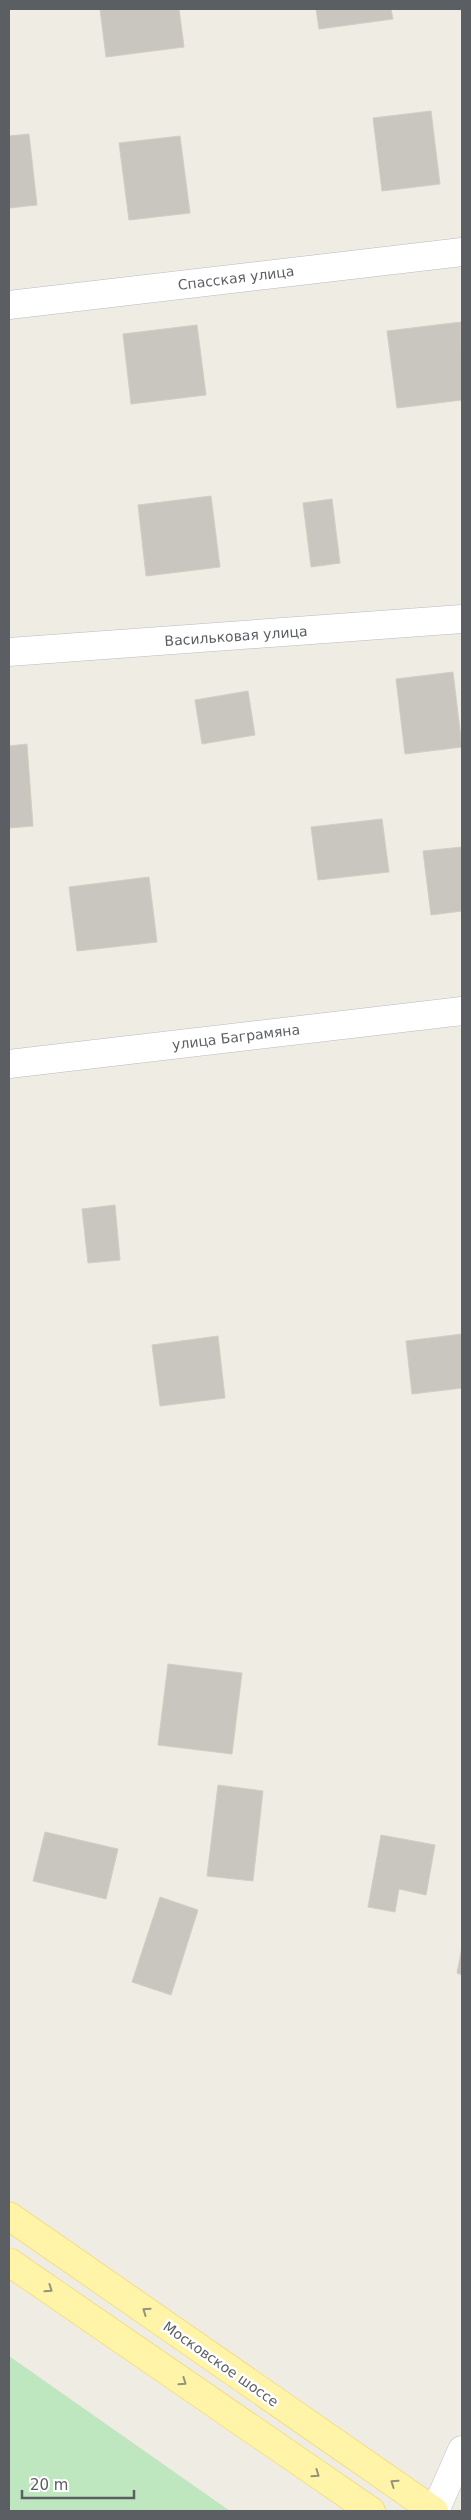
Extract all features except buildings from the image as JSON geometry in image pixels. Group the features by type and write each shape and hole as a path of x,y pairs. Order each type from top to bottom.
{"main road":[{"name":"Московское шоссе","path":"9,2216 434,2511"},
{"path":"9,2262 371,2511"}],"street":[{"name":"Спасская улица","path":"9,305 462,252"},
{"name":"Васильковая улица","path":"9,652 462,619"},
{"name":"улица Баграмяна","path":"9,1064 462,1011"},
{"path":"434,2511 462,2450"}],"green space":[{"path":"9,2356 230,2511 9,2511"}]}
